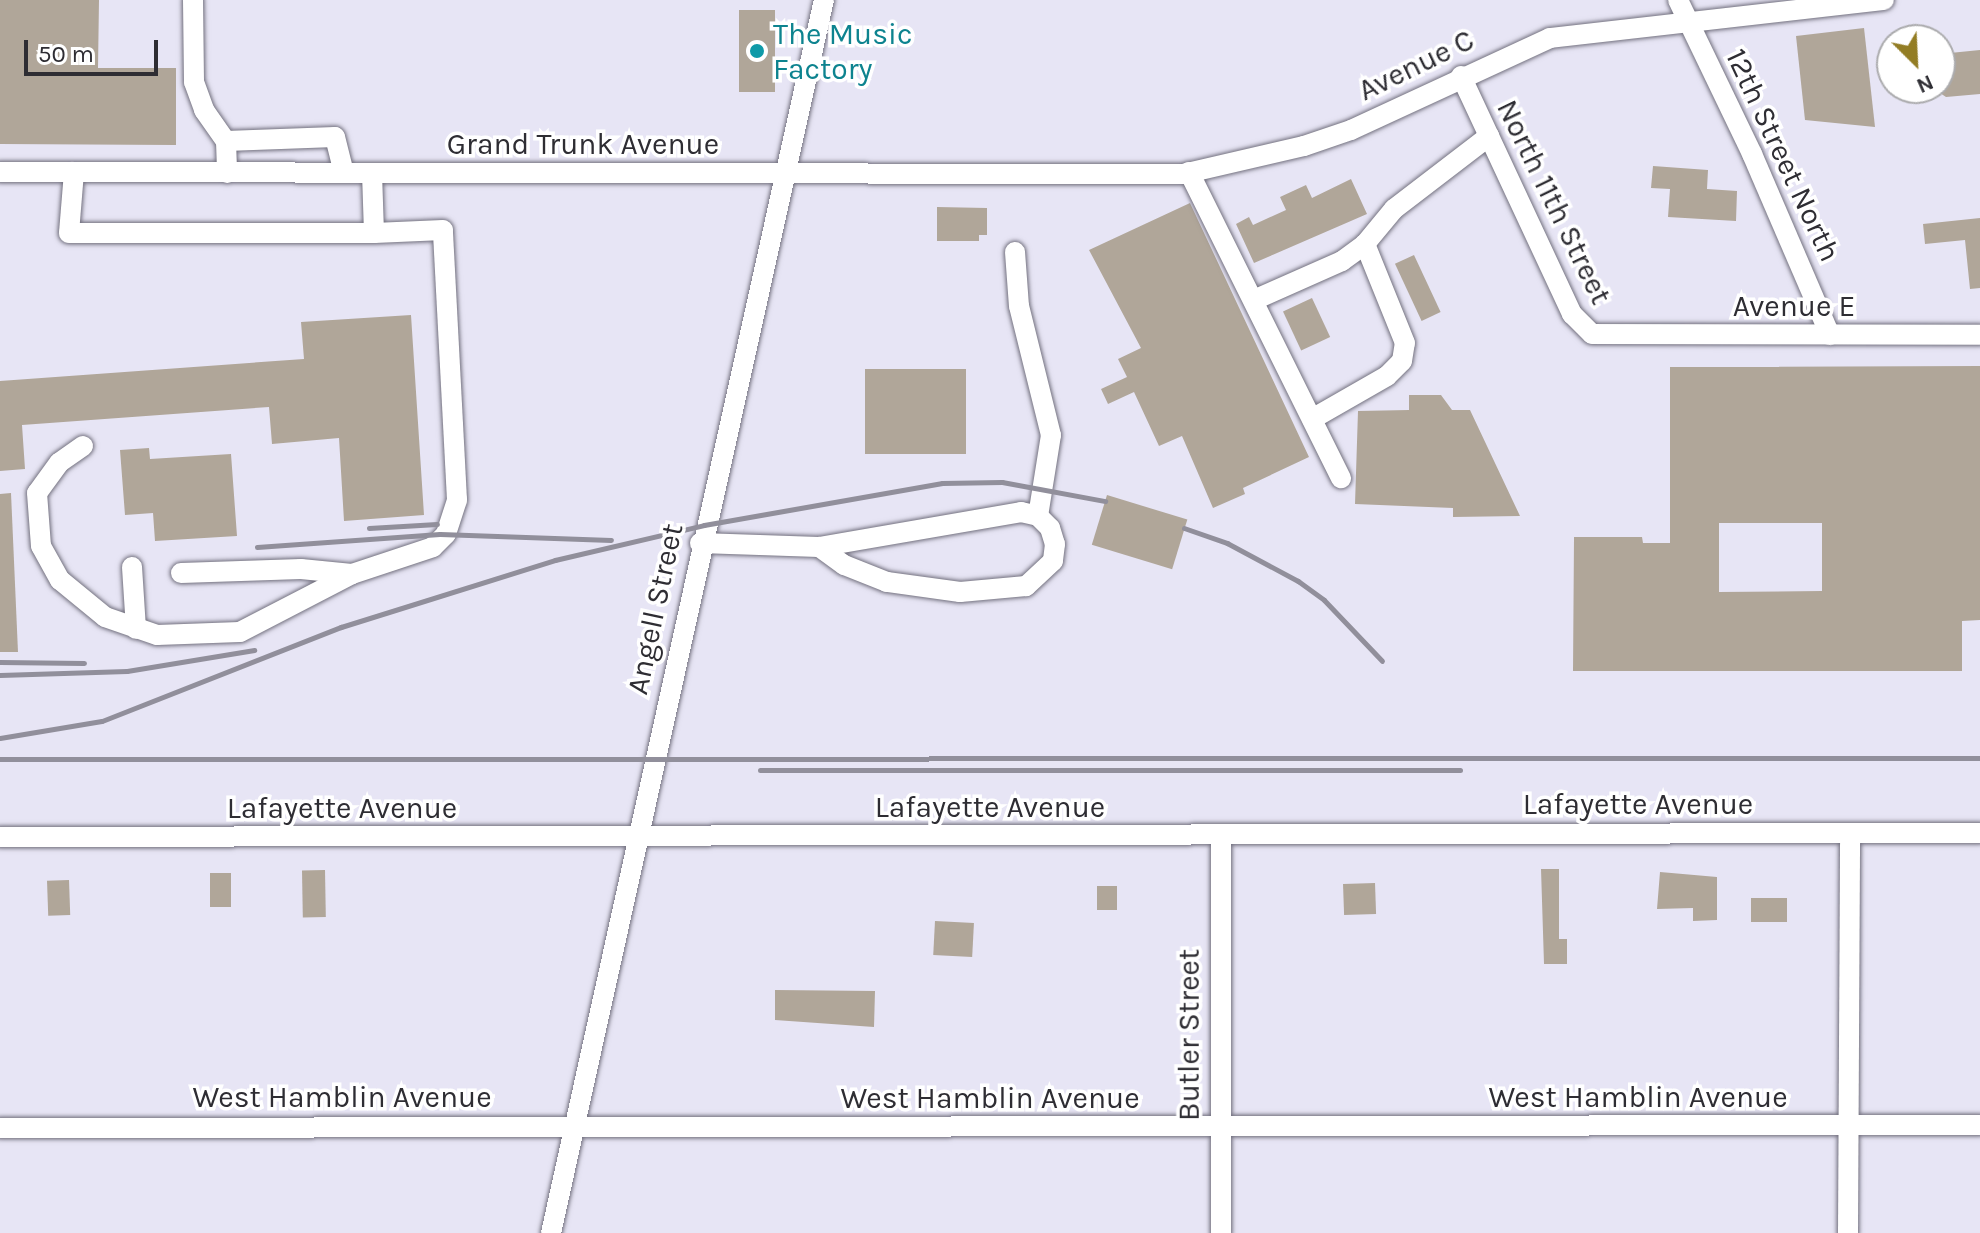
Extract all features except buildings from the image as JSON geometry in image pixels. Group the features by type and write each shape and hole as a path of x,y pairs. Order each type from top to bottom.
{"street":[{"path":"193,0 194,82 204,110 226,141 227,173"},
{"name":"Angell Street","path":"551,1233 700,543 824,0"},
{"name":"12th Street North","path":"1678,0 1830,335"},
{"name":"Avenue C","path":"1166,174 1189,172 1339,134 1550,38 1884,0"},
{"name":"North 11th Street","path":"1461,76 1572,314 1581,328 1608,337"},
{"path":"1254,300 1342,261 1365,244 1394,209 1489,136"},
{"path":"226,141 335,137 344,173"},
{"path":"292,139 295,173"},
{"name":"Grand Trunk Avenue","path":"0,172 1166,174"},
{"path":"74,172 69,233 374,233 443,230 457,500 446,534 424,554 352,574 240,632 157,635 105,617 60,580 41,546 37,493 59,463 83,446"},
{"path":"1189,172 1341,478"},
{"path":"372,173 374,233"},
{"path":"1312,419 1387,376 1402,361 1405,343 1365,244"},
{"path":"1015,252 1019,306 1051,435 1038,516"},
{"name":"Avenue E","path":"1608,337 1980,335"},
{"path":"700,543 819,547 1000,512 1038,516 1050,528 1055,544 1053,561 1026,586 999,591 916,589 844,565 819,547"},
{"path":"132,567 136,629"},
{"path":"181,573 301,569 352,574"},
{"path":"1848,1233 1850,833"},
{"name":"Lafayette Avenue","path":"0,837 1221,838 1980,833"},
{"name":"Butler Street","path":"1221,838 1217,1128 1221,1233"},
{"name":"West Hamblin Avenue","path":"0,1128 1980,1125"}],"railway":[{"path":"0,738 102,721 341,627 555,560 704,525 942,483 1002,482 1105,501"},
{"path":"369,528 437,524"},
{"path":"1184,528 1227,543 1298,581 1324,600 1382,661"},
{"path":"257,547 440,534 611,540"},
{"path":"0,675 127,671 254,650"},
{"path":"0,662 84,663"},
{"path":"0,759 1980,758"},
{"path":"760,770 1460,770"}],"place":[{"name":"The Music Factory","path":"757,51"}]}
